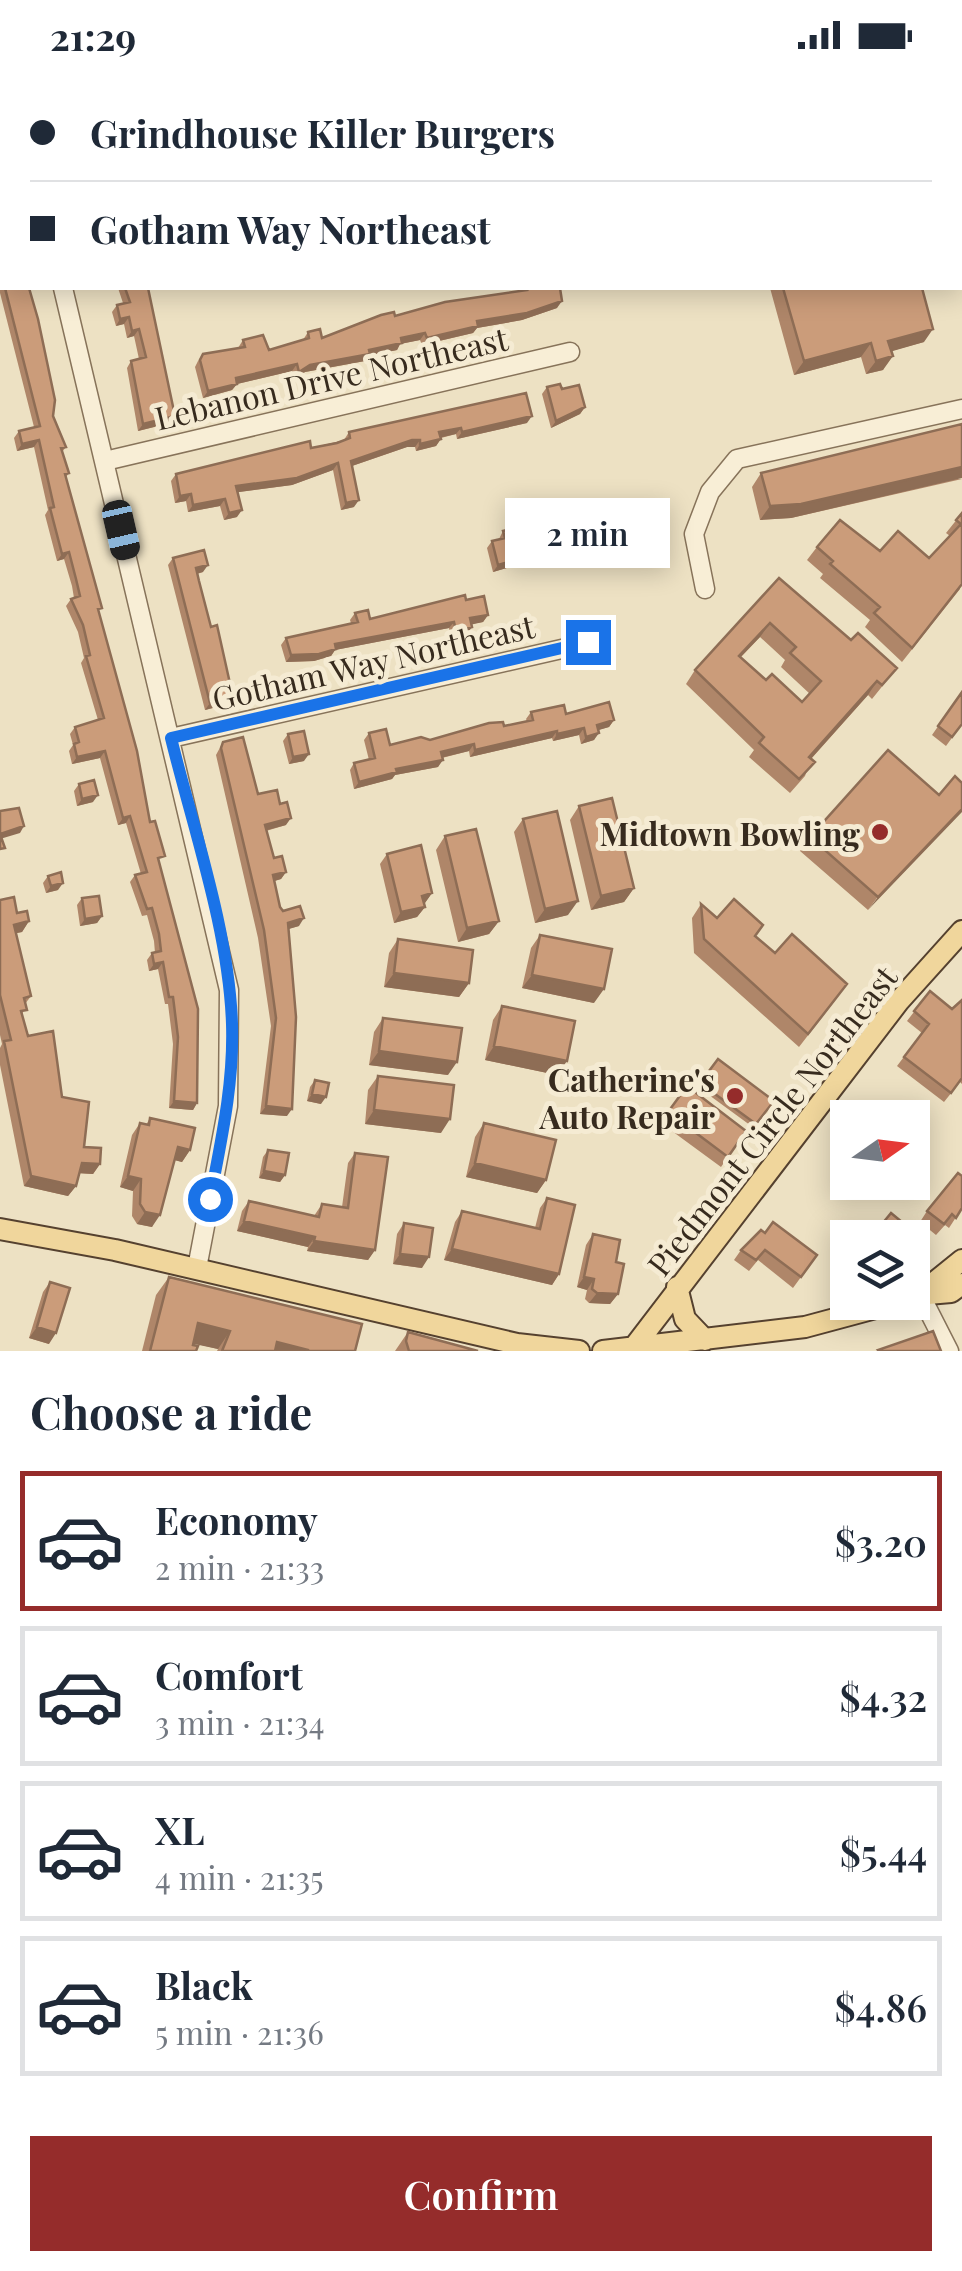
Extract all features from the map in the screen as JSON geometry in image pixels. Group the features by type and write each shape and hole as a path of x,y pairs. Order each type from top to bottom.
{"main road":[{"name":"Piedmont Circle Northeast","path":"631,1350 899,1001 962,931"},
{"path":"0,1229 197,1268 520,1348 578,1351"},
{"path":"930,1285 962,1260"},
{"path":"930,1294 951,1292 962,1284"},
{"path":"677,1287 686,1319 705,1340"},
{"path":"604,1351 841,1320"}],"street":[{"path":"63,290 223,954 232,1024 228,1106 197,1268"},
{"name":"Lebanon Drive Northeast","path":"105,461 570,352"},
{"path":"705,589 694,534 710,492 737,459 962,409"},
{"name":"Gotham Way Northeast","path":"171,738 588,642"},
{"path":"930,1319 949,1351"}],"building":[{"path":"6,290 30,290 38,319 55,400 53,416 66,447 61,448 69,473 65,474 137,751 150,822 155,821 165,856 158,858 198,1009 197,1103 174,1101 178,1037 173,997 169,997 163,962 154,964 152,953 161,951 159,934 152,908 147,909 135,875 147,872 130,816 123,818 105,751 77,757 75,727 104,718 86,656 90,655 83,625 71,599 80,596 69,552 62,554 39,440 22,444 19,431 40,426"},
{"path":"126,290 148,290 175,416 143,424 131,361 146,357 139,329 132,331 129,317 120,319 117,305 130,302"},
{"path":"527,290 560,290 562,301 527,313 477,321 478,326 427,338 425,333 401,338 402,343 369,350 370,354 310,365 299,372 297,364 236,378 237,384 208,391 200,360 203,354 245,347 243,340 263,335 269,350 309,338 308,332 320,329 322,338 381,315 394,312 395,316 445,302"},
{"path":"784,290 923,290 933,329 888,341 893,356 876,361 871,343 804,361"},
{"path":"560,384 562,389 579,385 585,407 556,421 547,387"},
{"path":"526,393 532,416 462,432 461,428 439,432 441,439 420,444 420,440 412,440 351,461 359,500 346,503 338,463 297,478 236,486 242,510 229,513 225,499 193,505 191,494 180,496 176,474 310,441 311,448 337,443 350,438 349,432"},
{"path":"962,424 962,467 801,504 770,506 761,473"},
{"path":"962,513 962,584 912,648 874,613 880,607 830,564 833,561 817,547 840,520 880,551 898,531 929,558 961,524 956,520"},
{"path":"554,522 562,546 498,565 492,541 505,538 503,531 516,528 518,534"},
{"path":"204,550 208,565 196,568 211,627 217,625 233,697 210,703 173,558"},
{"path":"779,578 851,640 858,633 897,668 882,685 877,681 809,757 815,762 799,779 759,743 764,737 695,670","holes":["770,623 796,647 790,653 821,681 802,702 772,674 766,680 739,656"]},
{"path":"465,595 466,600 484,596 488,615 470,618 472,627 456,631 454,622 335,644 336,649 319,654 291,655 286,638 358,622 355,613 368,610 370,619"},
{"path":"962,692 962,724 952,737 938,726"},
{"path":"609,702 614,720 597,725 599,733 586,737 584,728 475,750 474,744 441,752 443,760 396,769 397,772 359,782 354,763 375,758 369,733 386,729 390,745 421,737 430,740 489,723 503,722 504,726 533,720 531,712 564,705 566,714"},
{"path":"304,731 309,754 293,757 288,734"},
{"path":"243,737 258,794 277,790 280,804 287,802 291,818 265,825 274,858 282,856 286,872 273,875 280,907 283,911 300,906 304,918 288,923 296,1017 292,1109 266,1106 276,1018 264,930 221,748 223,742"},
{"name":"Midtown Bowling","path":"888,750 939,795 955,776 962,783 962,809 878,897 810,837"},
{"path":"94,780 98,795 82,799 79,784"},
{"path":"612,798 634,888 601,896 579,806"},
{"path":"19,808 24,826 0,834 0,811"},
{"path":"557,811 578,901 545,909 523,819"},
{"path":"476,829 499,921 467,928 445,836"},
{"path":"421,845 432,893 422,896 425,907 401,912 387,854"},
{"path":"61,872 63,883 51,886 48,876"},
{"path":"99,896 102,916 85,919 82,898"},
{"path":"14,897 17,913 27,911 29,921 14,925 31,996 24,998 27,1010 21,1011 28,1036 53,1031 62,1097 89,1102 84,1147 101,1148 100,1164 82,1163 76,1186 31,1176 4,1041 11,1040 0,995 0,900"},
{"path":"734,899 763,925 755,936 775,953 792,934 847,984 808,1034 704,939 701,904 717,918"},
{"path":"540,935 612,949 604,989 532,975"},
{"path":"398,939 473,950 469,983 394,973"},
{"path":"930,991 952,1009 962,1000 962,1078 951,1093 904,1057 929,1024 914,1011"},
{"path":"502,1006 575,1021 567,1061 494,1046"},
{"path":"383,1018 462,1028 457,1062 379,1051"},
{"name":"Catherine's Auto Repair","path":"718,1059 774,1101 756,1124 700,1083"},
{"path":"378,1076 454,1085 450,1119 374,1110"},
{"path":"315,1080 329,1083 326,1097 312,1094"},
{"path":"687,1086 746,1131 728,1157 668,1112"},
{"path":"150,1118 195,1128 190,1150 178,1147 160,1215 145,1212 140,1204 141,1179 128,1176 140,1123 149,1125"},
{"path":"484,1123 556,1140 546,1180 475,1163"},
{"path":"268,1150 289,1153 285,1175 264,1171"},
{"path":"355,1153 388,1157 375,1250 314,1241 315,1237 244,1221 249,1201 319,1217 322,1204 348,1208"},
{"path":"958,1173 962,1176 962,1208 956,1218 952,1214 944,1224 927,1211"},
{"path":"547,1198 575,1205 559,1274 452,1249 462,1211 540,1229"},
{"path":"773,1222 817,1255 801,1277 765,1250 756,1260 741,1250 761,1230 765,1233"},
{"path":"404,1223 433,1228 429,1257 400,1254"},
{"path":"593,1234 620,1240 616,1262 624,1264 618,1294 597,1293 592,1289 594,1279 584,1277"},
{"path":"169,1277 362,1324 355,1351 308,1351 277,1342 275,1351 222,1351 230,1331 198,1323 193,1345 198,1346 196,1351 150,1351"},
{"path":"50,1282 70,1288 56,1333 37,1327"},
{"path":"933,1331 941,1351 878,1350"},
{"path":"408,1332 478,1351 409,1351"}],"place":[{"name":"Midtown Bowling","path":"880,832"},
{"name":"Catherine's Auto Repair","path":"735,1096"}],"route":[{"path":"210,1199 228,1106 232,1024 223,954 171,738 588,642"}]}
